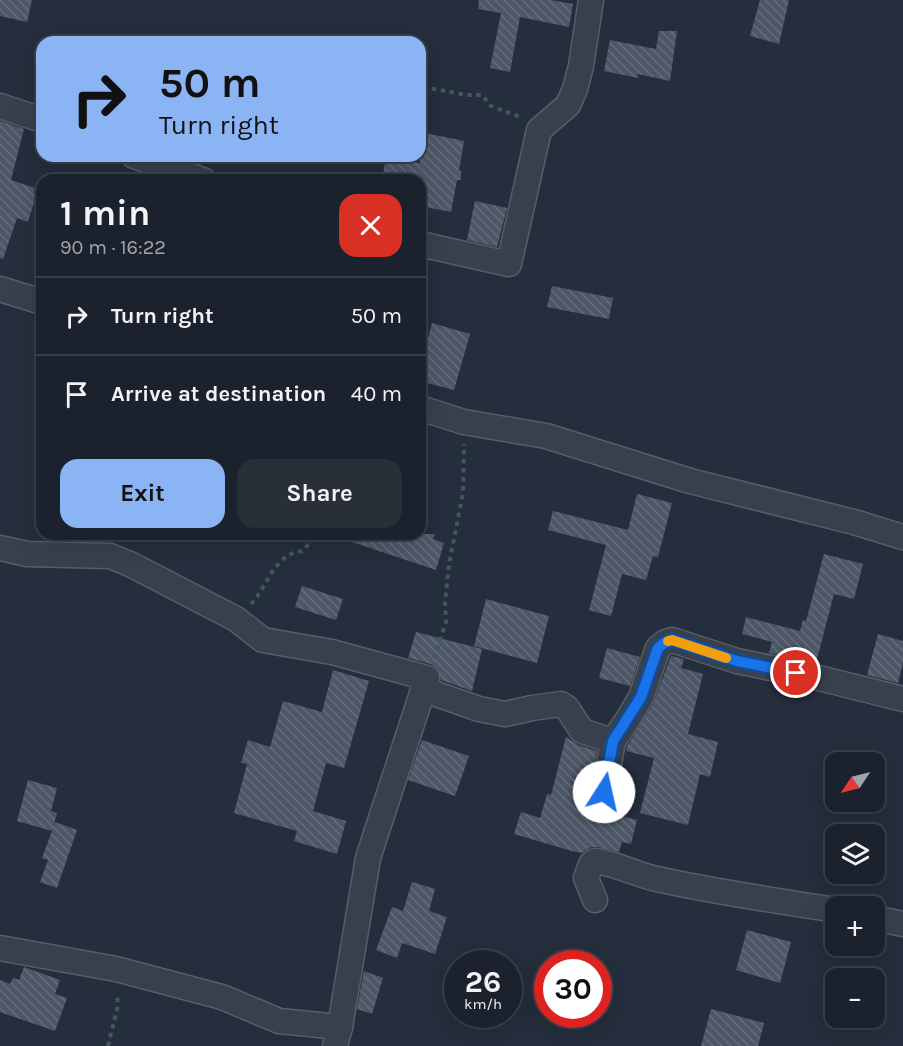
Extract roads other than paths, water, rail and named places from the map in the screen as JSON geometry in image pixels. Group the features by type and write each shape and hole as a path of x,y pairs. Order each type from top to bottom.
{"street":[{"path":"426,245 509,264 539,130 568,105 576,89 591,0"},
{"path":"0,106 36,118"},
{"path":"151,162 186,174"},
{"path":"0,289 36,300"},
{"path":"426,410 464,422 546,436 690,481 854,522 903,537"},
{"path":"0,548 27,554 110,556 132,565 237,620 263,640 332,652 425,682 436,694 479,709 504,714 561,704 567,708 582,731 613,741"},
{"path":"604,792 613,741 641,697 658,648 672,640 737,661 815,677 903,699"},
{"path":"0,948 116,969 222,998 279,1021 338,1036 368,858 425,682"},
{"path":"595,900 586,878 591,864 595,861 645,877 731,895 825,908"},
{"path":"885,920 903,924"}]}
